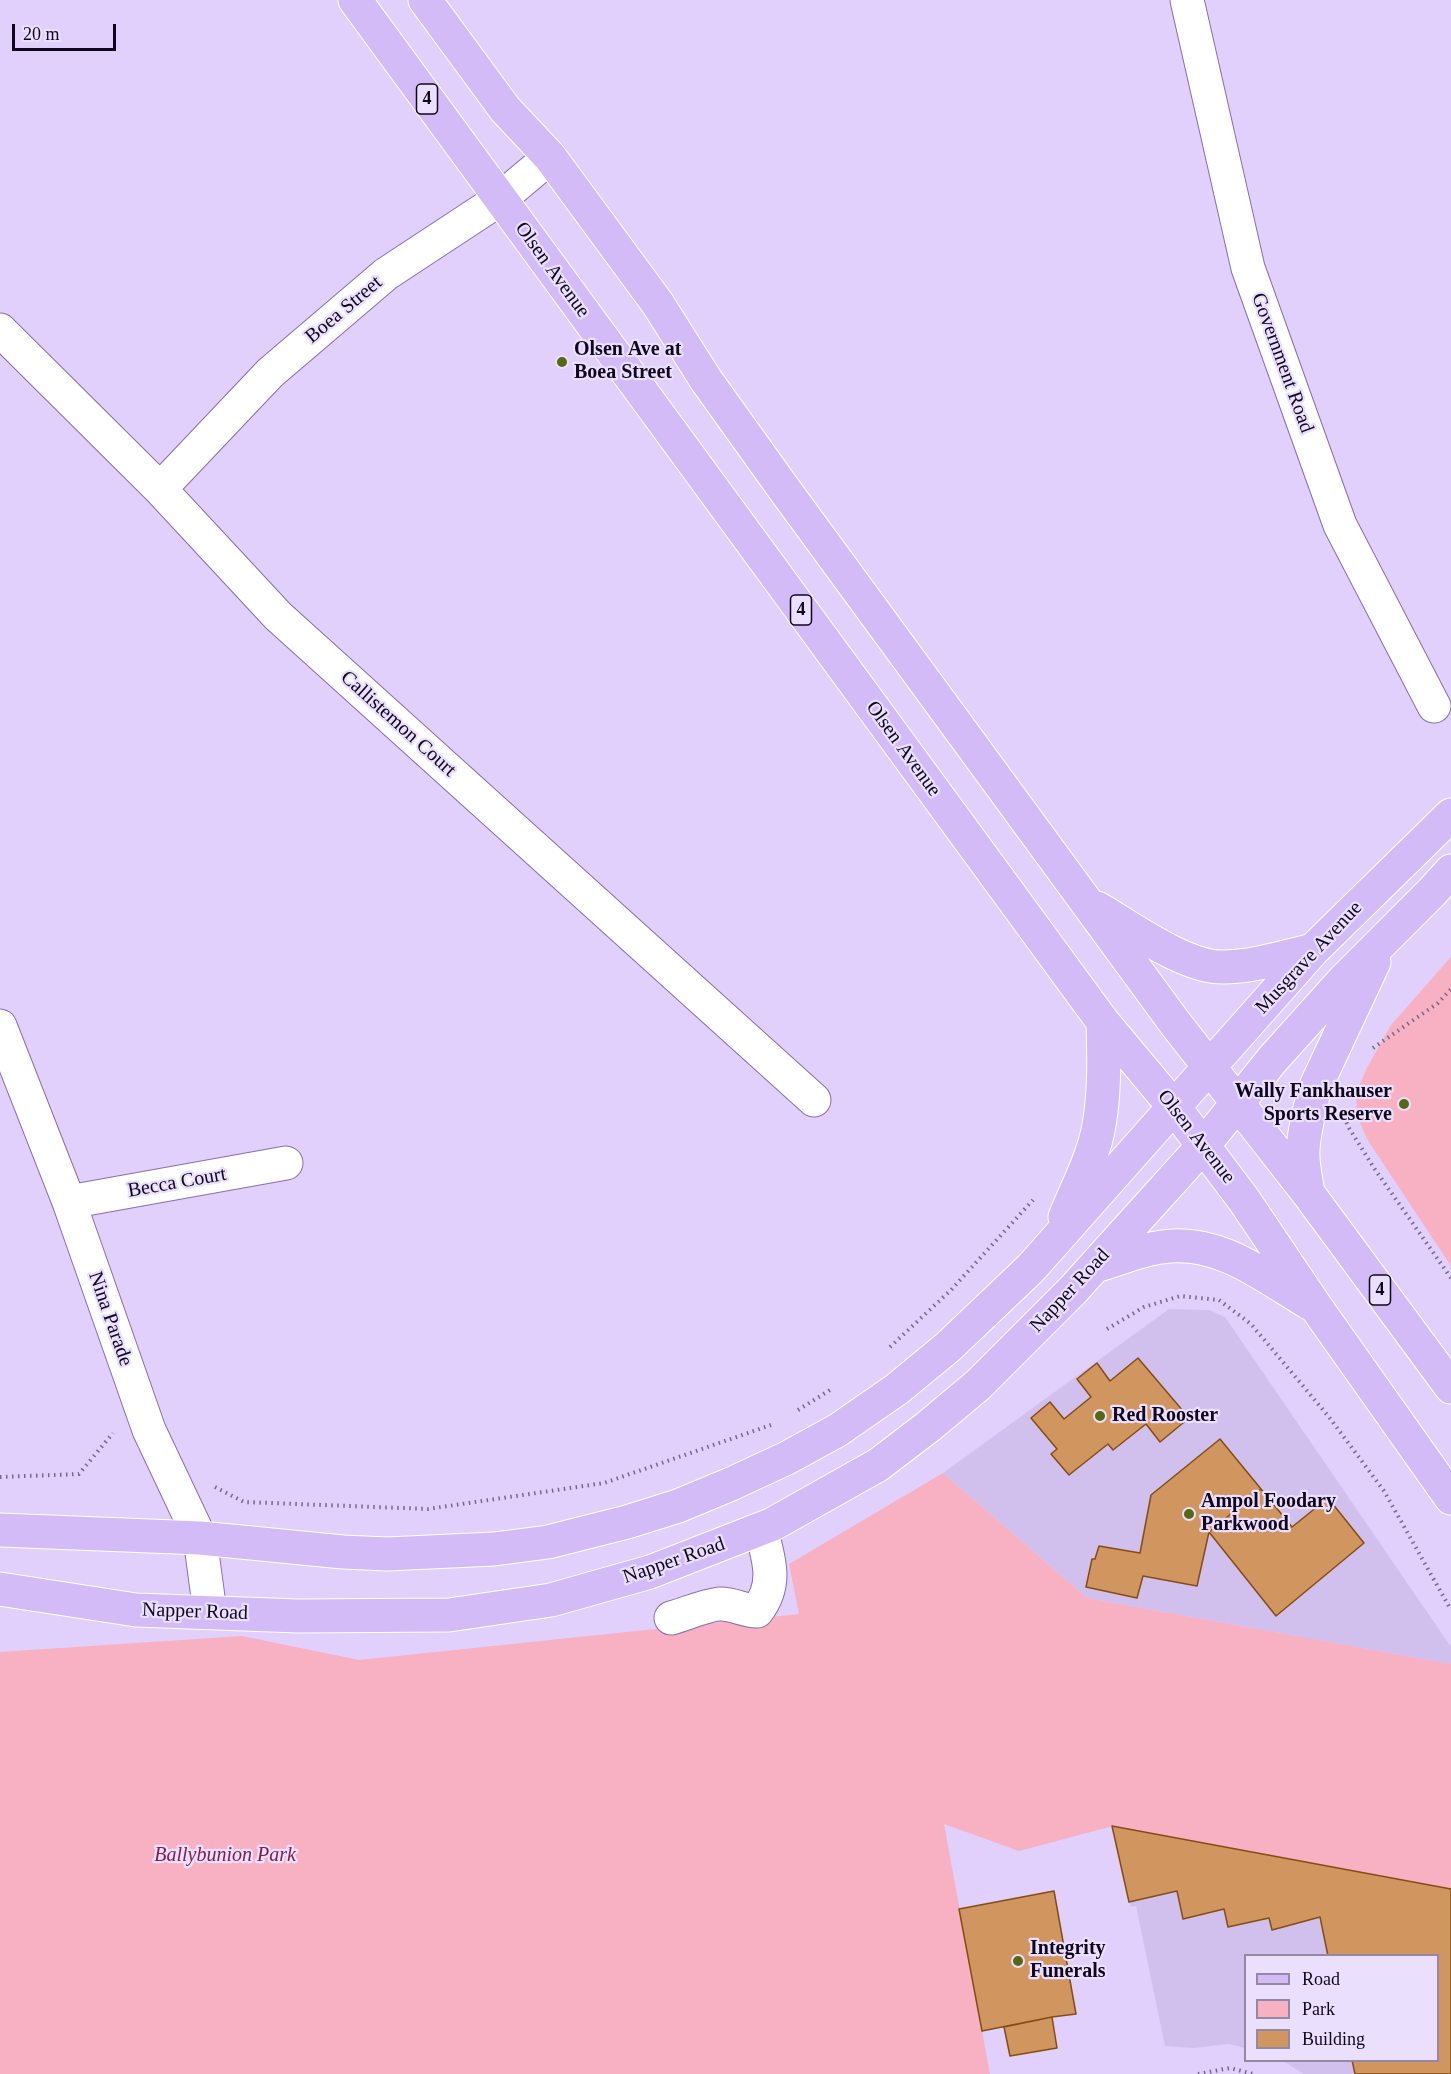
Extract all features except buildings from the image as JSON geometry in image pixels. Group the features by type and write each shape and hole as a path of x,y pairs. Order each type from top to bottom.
{"main road":[{"name":"Olsen Avenue","path":"355,0 1103,1022 1174,1107 1244,1200 1316,1307 1451,1498"},
{"name":"4","path":"424,0 505,109 550,157 658,304 706,380 771,471 1085,901 1175,1023 1308,1193 1451,1387"},
{"name":"Musgrave Avenue","path":"1174,1107 1313,950 1451,815"},
{"name":"Musgrave Avenue","path":"1203,1146 1272,1060 1343,981 1451,871"},
{"path":"1085,901 1184,958 1204,964 1222,967 1274,960 1313,950"},
{"path":"1308,1193 1303,1152 1307,1118 1315,1088 1385,939"},
{"path":"1054,1243 1090,1155 1099,1126 1104,1053 1103,1022"},
{"path":"0,1530 200,1538 387,1554 494,1549 548,1542 627,1522 678,1506 787,1458 838,1430 897,1389 948,1347 1054,1243 1174,1107"},
{"name":"Napper Road","path":"0,1589 136,1610 298,1616 449,1615 551,1600 650,1572 773,1524 878,1465 929,1426 978,1385 1095,1266 1203,1146"},
{"path":"1095,1266 1162,1246 1210,1249 1229,1256 1316,1307"}],"street":[{"name":"Government Road","path":"1187,0 1252,279 1340,525 1434,706"},
{"name":"Boea Street","path":"160,489 279,366 386,274 500,199 550,157"},
{"name":"Callistemon Court","path":"0,330 160,489 278,616 814,1100"},
{"name":"Nina Parade","path":"0,1026 69,1202 149,1430 200,1538 210,1612"},
{"name":"Becca Court","path":"69,1202 286,1163"},
{"path":"671,1618 719,1604 735,1606 746,1611 757,1611 767,1598 770,1565 761,1529"}],"path":[{"path":"1369,1051 1438,1003 1451,989"},
{"path":"1342,1111 1349,1128 1369,1160 1451,1278"},
{"path":"888,1349 951,1290 1035,1198"},
{"path":"1107,1329 1144,1306 1180,1296 1219,1300 1251,1324 1329,1417 1384,1491 1451,1610"},
{"path":"793,1413 837,1386"},
{"path":"213,1487 244,1502 428,1509 604,1483 775,1424"},
{"path":"0,1477 79,1474 114,1432 149,1430"},
{"path":"1198,2074 1230,2068 1253,2074"}],"shaded area":[{"path":"1169,1309 1209,1310 1225,1317 1451,1647 1451,1664 1087,1598 943,1473"},
{"path":"1112,1826 1451,1889 1451,2074 1304,2074 1285,2062 1439,2062 1439,1954 1244,1954 1244,2048 1229,2044 1194,2048 1165,2046 1136,1906 1131,1907"}],"green space":[{"name":"Wally Fankhauser Sports Reserve","path":"1451,957 1451,1266 1367,1139 1357,1116 1356,1093 1391,1025"},
{"name":"Ballybunion Park","path":"943,1473 1087,1598 1451,1664 1451,1889 1113,1826 1019,1851 944,1824 990,2074 0,2074 0,1652 242,1636 359,1660 799,1614 789,1564"}],"place":[{"name":"Olsen Ave at Boea Street","path":"562,362"},
{"name":"Wally Fankhauser Sports Reserve","path":"1404,1104"},
{"name":"Red Rooster","path":"1100,1416"},
{"name":"Ampol Foodary Parkwood","path":"1189,1514"},
{"name":"Integrity Funerals","path":"1018,1961"}]}
